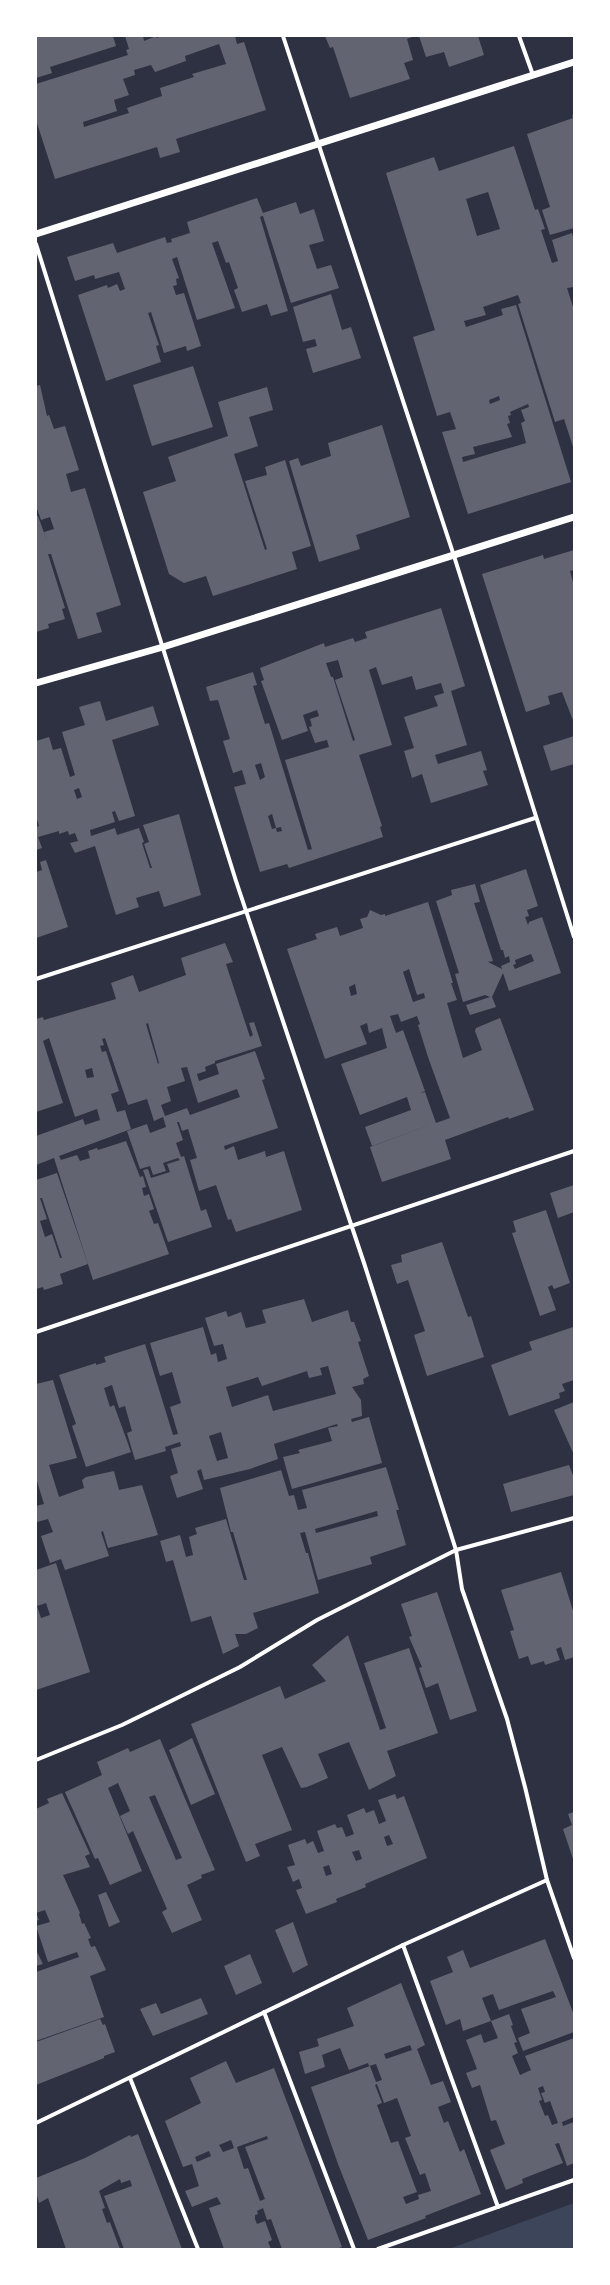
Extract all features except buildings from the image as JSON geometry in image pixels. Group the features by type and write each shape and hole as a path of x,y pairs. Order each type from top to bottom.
{"street":[{"path":"283,36 317,144 454,556 535,818 574,937"},
{"path":"520,36 533,75"},
{"path":"36,234 574,62"},
{"path":"36,244 246,911 352,1226 456,1550 462,1589 516,1752 547,1880 574,1958"},
{"path":"36,683 163,647 574,517"},
{"path":"36,979 535,818"},
{"path":"36,1332 574,1151"},
{"path":"36,1760 116,1728 165,1704 240,1666 317,1620 456,1550 574,1518"},
{"path":"36,2123 403,1945 547,1880"},
{"path":"403,1945 498,2207"},
{"path":"264,2012 354,2249"},
{"path":"130,2078 198,2249"},
{"path":"378,2249 574,2180"}],"shaded area":[{"path":"574,2203 574,2249 449,2249"}]}
